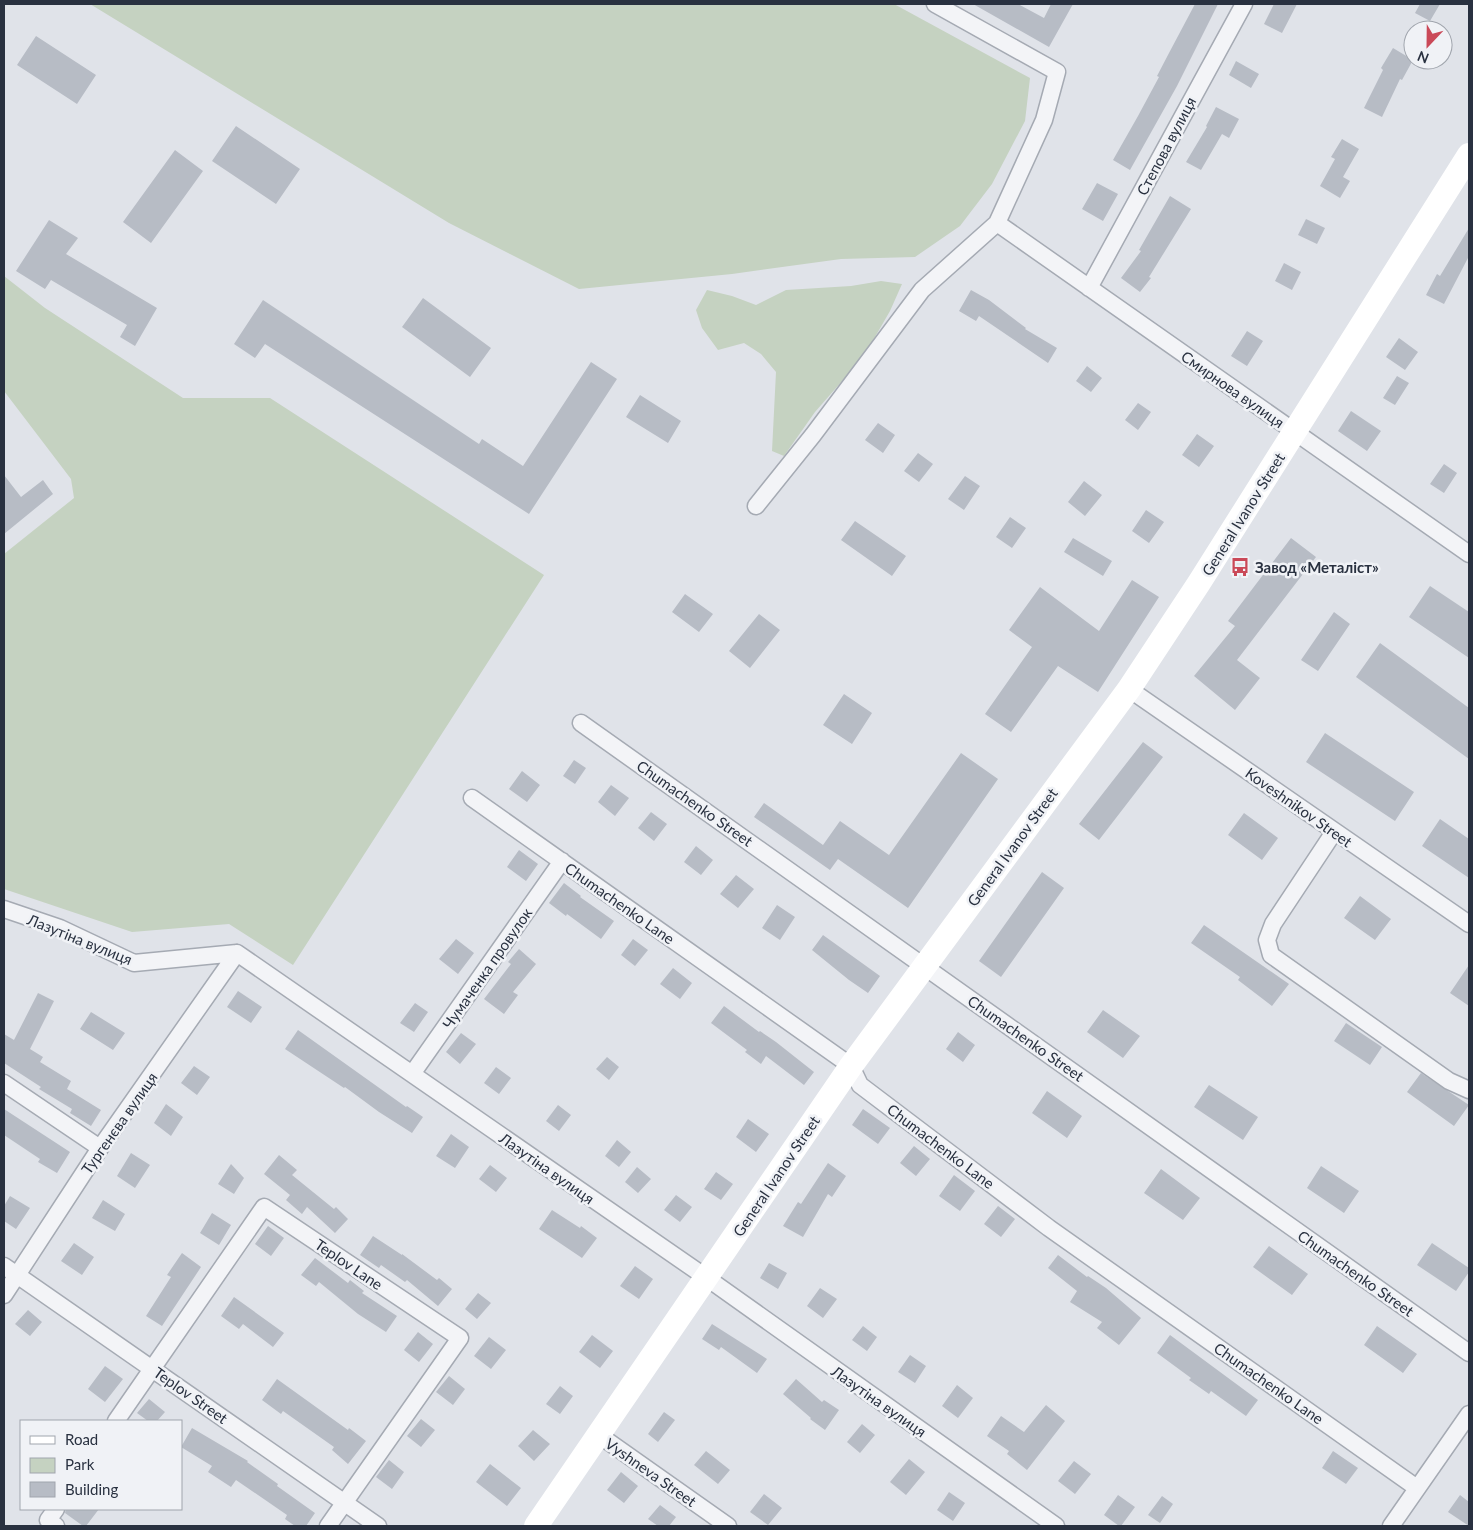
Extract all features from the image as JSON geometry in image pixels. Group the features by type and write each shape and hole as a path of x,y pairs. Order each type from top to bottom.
{"street":[{"path":"756,506 813,435 922,290 997,223 1044,120 1056,72 935,4"},
{"name":"Степова вулиця","path":"1089,288 1244,4"},
{"name":"General Ivanov Street","path":"536,1526 851,1066 1129,689 1199,583 1469,155"},
{"name":"Смирнова вулиця","path":"997,223 1469,554"},
{"name":"Koveshnikov Street","path":"1129,689 1469,924"},
{"name":"Chumachenko Street","path":"581,723 1469,1354"},
{"name":"Chumachenko Lane","path":"472,798 851,1066 860,1085 1049,1228 1417,1488"},
{"path":"1334,832 1273,924 1267,940 1271,955 1450,1081 1469,1090"},
{"name":"Чумаченка провулок","path":"412,1074 562,861"},
{"name":"Лазутіна вулиця","path":"4,910 60,928 134,963 237,953 707,1278 1056,1526"},
{"name":"Тургенєва вулиця","path":"4,1294 11,1270 100,1148 237,953"},
{"path":"4,1083 100,1148"},
{"name":"Teplov Lane","path":"117,1420 264,1207 460,1338 328,1526"},
{"name":"Teplov Street","path":"11,1270 378,1526"},
{"path":"1390,1526 1469,1414"},
{"name":"Vyshneva Street","path":"599,1435 728,1526"},
{"path":"55,1510 48,1520 56,1526"}],"green space":[{"path":"90,4 894,4 1030,78 1025,121 992,184 960,226 915,257 841,259 732,274 579,289 449,223"},
{"path":"4,276 45,308 183,398 270,398 544,575 293,965 229,924 132,932 4,889 4,554 74,498 71,479 4,391"},
{"path":"881,281 902,284 890,311 864,356 815,412 784,456 772,451 776,372 761,354 744,343 718,350 702,328 696,310 707,290 732,296 756,305 786,290 851,286"}],"building":[{"path":"973,4 1018,4 1044,18 1051,4 1073,4 1049,47"},
{"path":"1195,4 1218,4 1177,86 1130,170 1113,160 1159,77 1157,76"},
{"path":"1274,4 1297,4 1282,33 1264,24"},
{"path":"1420,4 1440,4 1431,20 1415,13"},
{"path":"36,36 96,75 77,104 17,65"},
{"path":"1393,48 1403,54 1403,70 1408,70 1402,80 1400,79 1382,117 1364,108 1383,70 1381,68"},
{"path":"1236,61 1259,74 1251,88 1229,75"},
{"path":"1216,107 1239,119 1229,138 1222,134 1201,170 1186,162 1207,127"},
{"path":"236,126 300,169 276,204 212,161"},
{"path":"1342,139 1359,149 1343,177 1350,181 1340,198 1320,186 1335,159 1331,157"},
{"path":"175,150 203,171 151,243 123,222"},
{"path":"1097,183 1118,194 1103,221 1082,209"},
{"path":"1170,196 1191,209 1149,277 1151,278 1140,292 1121,278 1141,251 1139,250"},
{"path":"1306,219 1325,228 1317,244 1298,235"},
{"path":"49,220 78,238 66,254 157,308 135,346 120,337 127,325 51,280 45,289 16,271"},
{"path":"1469,228 1469,256 1444,304 1426,295 1437,274 1440,276"},
{"path":"1284,263 1301,272 1292,290 1275,281"},
{"path":"971,290 989,300 1025,329 1057,348 1048,363 979,316 976,321 959,311"},
{"path":"423,298 491,348 470,377 402,327"},
{"path":"263,300 479,444 482,439 523,466 591,362 617,379 529,514 265,344 255,358 234,344"},
{"path":"1247,331 1263,341 1247,366 1231,356"},
{"path":"1399,338 1418,352 1405,370 1386,357"},
{"path":"1087,366 1102,378 1091,392 1076,381"},
{"path":"1397,376 1409,383 1395,405 1383,398"},
{"path":"640,395 681,421 668,443 626,417"},
{"path":"1138,403 1151,412 1138,430 1125,420"},
{"path":"1351,411 1381,431 1367,451 1338,431"},
{"path":"878,423 895,435 883,453 865,440"},
{"path":"1197,434 1214,446 1199,467 1182,455"},
{"path":"918,453 933,464 919,482 904,471"},
{"path":"1444,464 1457,473 1444,493 1430,484"},
{"path":"4,475 21,497 43,480 53,494 4,534"},
{"path":"965,476 980,486 964,510 948,499"},
{"path":"1084,481 1102,495 1085,516 1068,502"},
{"path":"1146,510 1164,522 1149,543 1132,531"},
{"path":"1010,517 1026,528 1012,548 996,537"},
{"path":"855,521 906,556 892,576 841,540"},
{"path":"1073,538 1112,561 1103,576 1064,552"},
{"path":"1291,538 1316,557 1237,660 1260,678 1235,710 1194,676 1235,626 1228,621"},
{"path":"1132,580 1159,597 1098,692 1058,666 1011,732 985,714 1032,647 1009,630 1040,587 1099,631"},
{"path":"1430,586 1469,612 1469,658 1409,617"},
{"path":"685,594 713,614 699,632 672,612"},
{"path":"1334,612 1350,624 1318,671 1301,660"},
{"path":"759,614 780,630 750,668 729,651"},
{"path":"1380,643 1469,708 1469,759 1356,677"},
{"path":"844,694 872,713 852,744 823,725"},
{"path":"1325,733 1414,792 1395,821 1306,762"},
{"path":"1143,742 1163,757 1099,840 1079,824"},
{"path":"961,753 998,779 908,908 838,859 830,870 754,817 764,803 823,845 840,821 889,855"},
{"path":"574,760 586,768 575,784 563,776"},
{"path":"522,771 540,785 527,802 509,789"},
{"path":"611,785 629,798 615,816 598,802"},
{"path":"651,812 667,824 654,841 638,828"},
{"path":"1244,813 1278,838 1262,860 1228,835"},
{"path":"1440,819 1469,839 1469,878 1422,846"},
{"path":"696,846 713,860 701,875 684,862"},
{"path":"519,850 538,864 526,881 507,867"},
{"path":"1042,872 1064,888 1001,977 979,961"},
{"path":"736,875 754,889 738,908 720,894"},
{"path":"564,883 614,921 601,939 549,903"},
{"path":"1360,896 1391,919 1375,940 1344,918"},
{"path":"777,905 795,917 780,940 762,928"},
{"path":"1204,925 1289,984 1272,1006 1238,980 1240,977 1191,943"},
{"path":"823,935 880,976 868,993 812,950"},
{"path":"456,939 474,953 458,974 439,959"},
{"path":"633,939 648,950 635,966 621,955"},
{"path":"519,949 536,964 513,992 518,995 504,1014 484,999 511,964 508,962"},
{"path":"1469,965 1469,1006 1450,993"},
{"path":"673,968 692,983 680,999 660,984"},
{"path":"238,991 262,1007 251,1023 227,1007"},
{"path":"38,993 54,1001 30,1049 43,1057 40,1062 71,1081 67,1089 101,1110 91,1126 70,1113 72,1109 39,1089 41,1087 4,1063 4,1034 14,1040"},
{"path":"415,1003 428,1012 414,1032 400,1023"},
{"path":"724,1006 776,1042 814,1072 804,1085 766,1056 761,1064 745,1052 747,1050 711,1023"},
{"path":"1103,1010 1140,1036 1123,1058 1087,1032"},
{"path":"91,1012 125,1033 113,1050 80,1029"},
{"path":"1346,1023 1382,1047 1370,1065 1334,1041"},
{"path":"298,1030 406,1107 423,1117 412,1133 285,1049"},
{"path":"958,1032 975,1045 963,1062 946,1049"},
{"path":"461,1033 476,1044 460,1064 446,1052"},
{"path":"607,1057 619,1067 609,1080 596,1069"},
{"path":"194,1066 210,1077 197,1095 181,1083"},
{"path":"496,1067 511,1078 499,1094 484,1083"},
{"path":"1421,1073 1469,1105 1454,1126 1407,1092"},
{"path":"1209,1085 1258,1117 1243,1140 1194,1107"},
{"path":"1047,1091 1082,1116 1067,1138 1032,1113"},
{"path":"166,1104 183,1117 171,1136 154,1123"},
{"path":"558,1105 571,1115 559,1131 546,1121"},
{"path":"4,1109 70,1152 57,1173 38,1162 40,1159 4,1135"},
{"path":"863,1109 890,1128 878,1144 852,1125"},
{"path":"748,1119 769,1134 756,1152 736,1137"},
{"path":"451,1134 469,1147 455,1168 436,1156"},
{"path":"617,1140 631,1152 619,1167 605,1156"},
{"path":"914,1146 930,1159 916,1176 900,1163"},
{"path":"131,1153 150,1165 135,1188 117,1176"},
{"path":"279,1155 297,1170 292,1175 334,1209 336,1207 348,1219 335,1233 307,1207 302,1214 286,1200 290,1195 264,1174"},
{"path":"828,1163 846,1176 832,1197 828,1194 803,1237 783,1226 798,1202 801,1204"},
{"path":"231,1164 244,1178 234,1194 218,1184"},
{"path":"490,1165 507,1178 496,1192 479,1179"},
{"path":"1321,1166 1359,1191 1344,1213 1307,1188"},
{"path":"637,1167 651,1179 638,1193 625,1182"},
{"path":"1161,1169 1200,1198 1183,1220 1144,1193"},
{"path":"716,1172 733,1184 721,1200 704,1189"},
{"path":"954,1175 975,1191 960,1211 939,1196"},
{"path":"676,1195 692,1207 680,1222 664,1210"},
{"path":"10,1196 30,1208 16,1229 4,1221 4,1206"},
{"path":"103,1200 125,1214 115,1231 92,1218"},
{"path":"998,1206 1015,1219 1001,1237 984,1224"},
{"path":"552,1210 580,1228 581,1226 597,1238 582,1258 539,1229"},
{"path":"212,1213 231,1225 219,1245 200,1233"},
{"path":"268,1226 284,1238 271,1256 255,1244"},
{"path":"373,1236 402,1254 437,1280 439,1278 452,1289 438,1306 407,1280 405,1282 381,1265 379,1268 360,1255"},
{"path":"74,1243 94,1257 82,1275 61,1261"},
{"path":"1432,1243 1469,1268 1469,1272 1456,1291 1417,1265"},
{"path":"1269,1246 1308,1274 1292,1295 1253,1267"},
{"path":"182,1253 201,1267 162,1326 146,1316 171,1277 167,1275"},
{"path":"1058,1255 1087,1277 1106,1288 1141,1318 1119,1345 1097,1328 1102,1322 1070,1302 1077,1291 1048,1268"},
{"path":"315,1258 348,1283 350,1280 364,1291 362,1293 397,1316 386,1332 358,1314 319,1282 316,1286 301,1275"},
{"path":"769,1263 787,1273 778,1289 760,1278"},
{"path":"635,1266 653,1279 639,1299 620,1286"},
{"path":"820,1288 837,1299 823,1318 807,1306"},
{"path":"478,1293 491,1303 477,1319 465,1309"},
{"path":"234,1297 284,1333 273,1347 243,1324 239,1329 221,1316"},
{"path":"28,1310 42,1322 30,1336 15,1324"},
{"path":"712,1324 767,1359 757,1373 721,1347 719,1350 702,1339"},
{"path":"863,1326 877,1337 867,1351 852,1340"},
{"path":"1377,1326 1417,1354 1403,1373 1364,1345"},
{"path":"418,1332 433,1344 419,1362 404,1350"},
{"path":"592,1335 613,1351 600,1368 579,1352"},
{"path":"1170,1335 1258,1400 1246,1416 1211,1391 1209,1394 1189,1380 1191,1378 1157,1353"},
{"path":"489,1337 506,1350 491,1369 474,1356"},
{"path":"910,1355 926,1366 915,1383 898,1372"},
{"path":"105,1366 123,1379 105,1402 88,1389"},
{"path":"449,1376 465,1389 453,1405 436,1392"},
{"path":"277,1379 366,1441 348,1464 332,1450 334,1447 283,1411 281,1414 262,1400"},
{"path":"796,1379 822,1402 824,1400 839,1410 825,1430 783,1394"},
{"path":"957,1385 973,1398 958,1418 942,1406"},
{"path":"560,1386 573,1396 560,1414 546,1404"},
{"path":"149,1399 165,1412 158,1420 147,1420 137,1413"},
{"path":"1046,1405 1065,1421 1027,1470 1007,1454 1009,1451 987,1436 1001,1416 1024,1432"},
{"path":"664,1412 675,1420 658,1442 648,1434"},
{"path":"421,1419 435,1430 421,1447 407,1436"},
{"path":"862,1424 875,1435 860,1453 847,1442"},
{"path":"192,1428 248,1461 278,1484 277,1486 315,1513 306,1526 295,1526 285,1519 287,1515 236,1480 231,1487 208,1472 212,1466 182,1448"},
{"path":"533,1430 550,1444 534,1461 518,1446"},
{"path":"706,1451 730,1470 718,1484 694,1465"},
{"path":"1333,1451 1358,1468 1346,1484 1322,1468"},
{"path":"909,1459 925,1472 906,1495 890,1482"},
{"path":"389,1460 404,1472 392,1489 376,1477"},
{"path":"1074,1461 1091,1474 1075,1494 1058,1481"},
{"path":"490,1464 521,1488 507,1506 476,1482"},
{"path":"621,1472 638,1486 624,1503 607,1490"},
{"path":"949,1492 965,1503 953,1521 937,1510"},
{"path":"764,1494 782,1508 768,1525 750,1512"},
{"path":"1118,1495 1135,1507 1121,1526 1104,1515"},
{"path":"1460,1495 1469,1502 1469,1526 1448,1512"},
{"path":"1162,1496 1173,1504 1160,1523 1148,1515"},
{"path":"660,1505 676,1517 669,1526 658,1526 648,1519"},
{"path":"66,1510 98,1510 86,1526 83,1526 65,1513"}],"place":[{"name":"Завод «Металіст»","path":"1240,567"}]}
